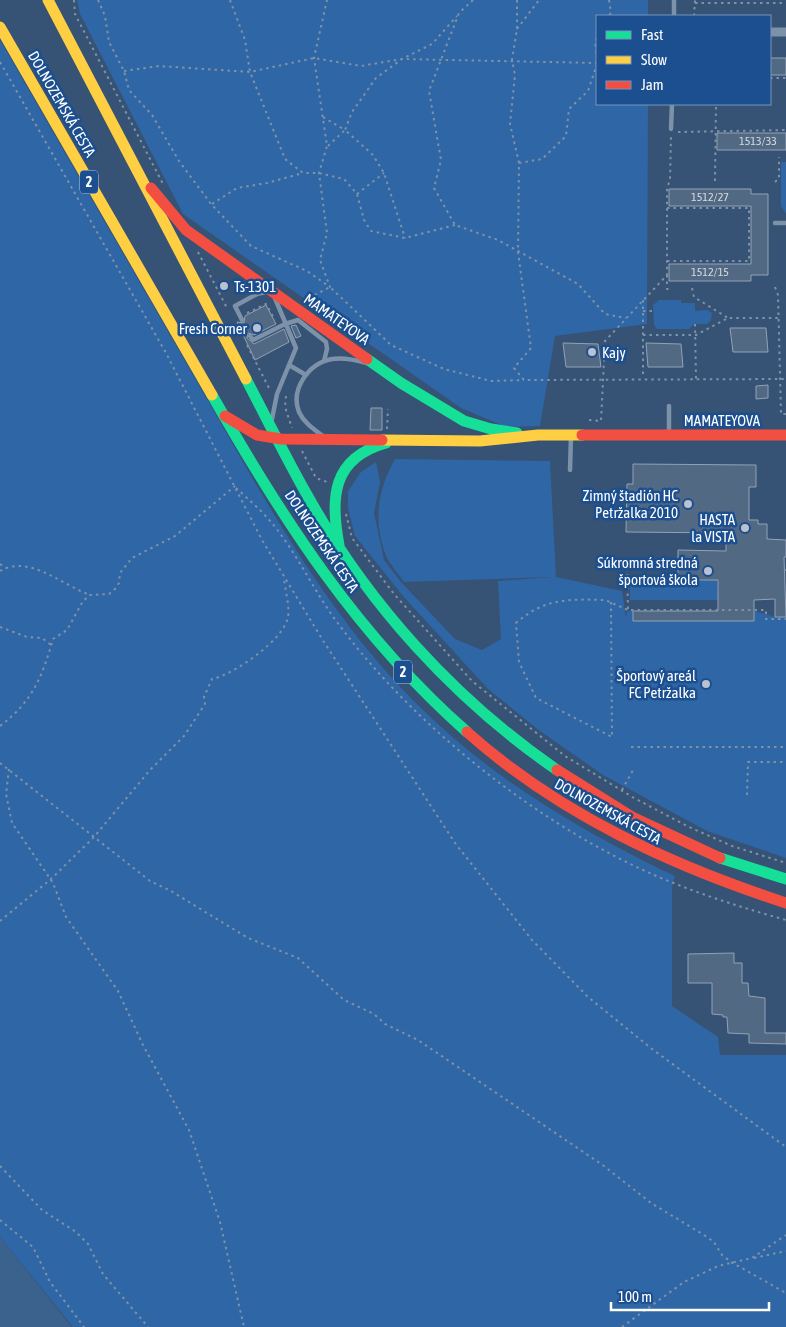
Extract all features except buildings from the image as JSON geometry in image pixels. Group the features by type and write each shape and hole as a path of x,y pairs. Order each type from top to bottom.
{"main road":[{"name":"DOLNOZEMSKÁ CESTA","path":"48,0 144,180 275,439 340,551 379,603 433,667 474,707 530,754 595,797 666,835 714,857 786,879"},
{"path":"56,0 68,37"},
{"name":"DOLNOZEMSKÁ CESTA","path":"0,27 223,415 304,545 343,601 397,666 458,727 527,781 596,825 685,868 786,903"},
{"name":"MAMATEYOVA","path":"144,180 186,230 415,392 464,421 491,429 538,436"},
{"name":"MAMATEYOVA","path":"223,415 250,432 275,439 480,441 538,436 786,435"},
{"path":"340,551 332,506 333,491 338,478 346,467 365,451 379,444 400,440"}],"street":[{"path":"771,32 786,32"}],"lane":[{"path":"674,0 674,15"},
{"path":"671,129 672,105"},
{"path":"775,223 786,223"},
{"path":"241,318 235,306 256,294 272,291 296,348 276,394 269,427"},
{"path":"250,336 253,340 285,324 298,320 324,339 327,349 324,361"},
{"path":"326,439 312,428 299,412 298,392 306,375 324,361 347,358 376,365"},
{"path":"289,365 306,375"},
{"path":"669,406 669,435"},
{"path":"570,470 571,436"}],"path":[{"path":"74,0 75,14 165,188"},
{"path":"98,0 105,16 109,42 124,71 129,90 152,115 179,162 212,204 252,246 306,271 330,287 390,345 444,369 491,381 786,378"},
{"path":"230,0 245,40 250,72 285,159 303,172"},
{"path":"327,0 314,58 328,146 319,173 327,233 320,260 330,287"},
{"path":"328,146 345,130 352,112 376,78 402,59 432,44 473,0"},
{"path":"517,0 517,29 512,60 515,75 510,124 519,163 518,252 531,348 514,368 524,380"},
{"path":"517,29 538,0"},
{"path":"609,0 611,12 610,15"},
{"path":"694,15 695,2 786,3"},
{"path":"455,225 434,188 441,160 429,92 459,13"},
{"path":"124,71 159,66 250,72 314,58 361,66 402,59 596,63"},
{"path":"0,62 166,353 284,576 422,795 455,843 532,940 562,972 616,1020 786,1148"},
{"path":"519,163 542,159 566,136 569,109 588,91 596,66"},
{"path":"771,78 786,78"},
{"path":"715,181 716,105"},
{"path":"323,117 345,130 373,155 384,173 405,238"},
{"path":"670,289 667,289 667,188 670,180 671,133 786,130"},
{"path":"775,182 779,178 779,157"},
{"path":"212,204 237,188 267,183 303,172 319,173 344,179 357,194 364,220 371,231 405,238 455,225 498,240 578,284 605,314 626,318"},
{"path":"357,194 384,173"},
{"path":"667,208 749,208 749,261 667,261"},
{"path":"589,420 601,420 605,379 605,341 667,275"},
{"path":"293,306 330,287"},
{"path":"775,287 778,295 782,414 786,414"},
{"path":"692,288 694,297 728,318"},
{"path":"642,300 644,378"},
{"path":"241,318 266,304 276,324"},
{"path":"642,311 654,311"},
{"path":"643,335 696,335 728,318 779,318"},
{"path":"696,324 696,379"},
{"path":"386,440 388,409"},
{"path":"0,571 6,568 33,566 64,584 90,595 109,594 119,583 120,573 132,558 175,536 235,486"},
{"path":"344,508 352,538 394,594 472,681 565,756 621,791 698,831 732,846 786,863"},
{"path":"627,561 628,610"},
{"path":"0,564 6,568"},
{"path":"0,921 51,879 94,837 150,770 184,736 205,704 204,697 212,679 220,678 237,669 282,631 288,618 284,576"},
{"path":"0,726 16,714 33,692 40,673 50,656 53,638 67,630 83,601 90,595"},
{"path":"610,602 612,737 536,698 519,662 516,623 531,610 556,601 578,599 610,602 628,610 766,610 766,619 786,619"},
{"path":"0,627 27,637 42,638 51,645"},
{"path":"631,747 786,747"},
{"path":"747,795 748,762 786,762"},
{"path":"0,763 150,881 171,891 248,938 298,958 344,1000 374,1014 386,1024 418,1040 570,1143 651,1203 714,1242 722,1256 786,1293"},
{"path":"9,769 6,794 12,822 51,879 66,917 118,991 143,1045 189,1130 220,1222 244,1327"},
{"path":"621,791 633,770"},
{"path":"0,1166 42,1210 76,1232 88,1244 103,1274 148,1327"},
{"path":"0,1220 33,1247 50,1282 84,1327"},
{"path":"752,1258 786,1235"},
{"path":"622,1327 684,1282 731,1262 786,1251"}],"shaded area":[{"path":"77,0 648,0 648,15 596,15 596,105 648,105 647,324 555,336 540,426 506,427 461,408 183,214 80,14"},
{"path":"0,40 277,519 330,600 359,638 423,710 451,736 511,783 542,804 607,842 675,876 672,887 672,1006 718,1037 720,1055 786,1055 786,1327 73,1327 0,1237"},
{"path":"781,162 786,162 786,214 781,206"},
{"path":"659,300 681,300 681,303 695,303 695,311 707,310 712,313 711,320 707,324 694,324 689,329 657,329 654,325 653,305"},
{"path":"395,459 550,461 556,577 622,591 626,618 627,611 754,611 775,617 786,617 786,858 707,831 603,775 540,731 488,689 403,596 355,536 348,508 348,491 361,472 376,462 380,482 374,513 384,560 401,582 455,639 482,650 501,639 498,581 551,577 404,582 386,556 378,518 384,483"},
{"path":"717,580 718,600 630,600 630,581"},
{"path":"0,1237 72,1327 0,1327"}],"traffic: fast":[{"path":"367,359 401,383 464,421 491,429 517,433"},
{"path":"246,379 298,479 330,534 356,573 385,610 448,680 519,742 557,770"},
{"path":"212,395 266,487 325,574 391,656 467,732"},
{"path":"339,545 335,511 339,482 345,469 355,459 368,450 386,443"},
{"path":"720,858 786,879"}],"traffic: slow":[{"path":"48,0 246,379"},
{"path":"0,27 212,395"},
{"path":"382,440 480,441 538,435 582,435"}],"traffic: jam":[{"path":"151,188 186,230 367,359"},
{"path":"225,416 257,435 281,439 382,440"},
{"path":"582,435 786,435"},
{"path":"467,732 539,788 618,834 700,872 786,903"},
{"path":"557,770 632,817 720,858"}],"place":[{"name":"Ts-1301","path":"224,286"},
{"name":"Fresh Corner","path":"257,328"},
{"name":"Kajy","path":"592,352"},
{"name":"Zimný štadión HC Petržalka 2010","path":"688,504"},
{"name":"HASTA la VISTA","path":"745,528"},
{"name":"Súkromná stredná športová škola","path":"708,571"},
{"name":"Športový areál FC Petržalka","path":"706,684"}]}
